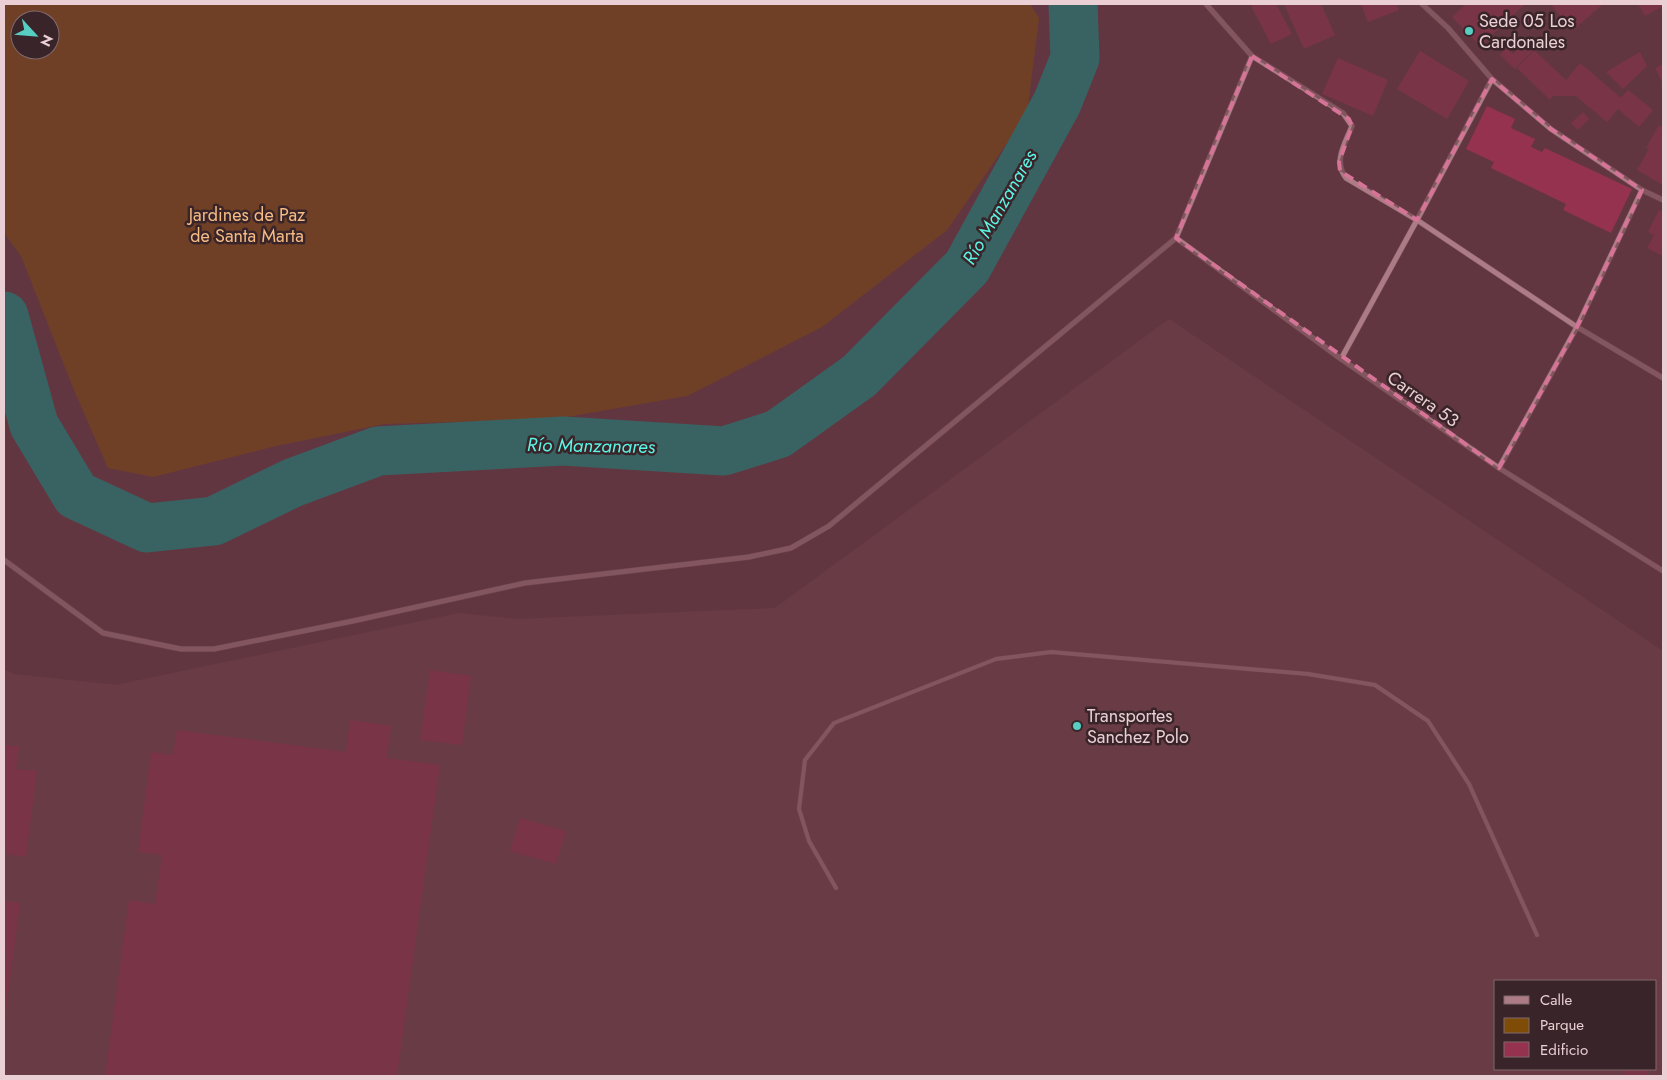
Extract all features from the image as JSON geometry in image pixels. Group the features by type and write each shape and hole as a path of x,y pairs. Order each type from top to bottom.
{"street":[{"path":"1206,4 1252,56 1343,113 1352,126 1339,162 1340,171 1346,178 1417,220 1577,327 1663,378"},
{"path":"1422,4 1448,28 1492,78 1551,129 1642,190 1663,200"},
{"path":"4,560 103,633 181,649 214,649 525,583 750,557 791,548 829,526 1176,238 1252,56"},
{"path":"1341,359 1492,78"},
{"path":"1500,468 1577,327 1642,190"},
{"name":"Carrera 53","path":"1176,238 1341,359 1500,468 1663,571"}],"lane":[{"path":"836,888 809,841 799,809 805,760 834,723 996,659 1051,652 1308,674 1374,685 1428,721 1469,784 1537,935"}],"highlighted area":[{"path":"1252,56 1349,119 1352,126 1339,162 1340,171 1417,220 1492,79 1551,129 1642,190 1577,327 1499,468 1176,238"}],"shaded area":[{"name":"Transportes Sanchez Polo","path":"1169,319 1663,651 1663,1076 4,1076 4,669 14,674 116,685 459,613 517,619 775,608"}],"green space":[{"name":"Jardines de Paz de Santa Marta","path":"4,4 1030,4 1039,18 1027,114 947,230 822,327 687,396 555,419 384,424 276,446 153,477 108,468 74,390 21,256 4,233"}],"building":[{"path":"1255,4 1276,4 1292,34 1271,44 1251,6"},
{"path":"1284,4 1321,4 1335,35 1304,49"},
{"path":"1361,4 1397,4 1399,10 1368,22"},
{"path":"1466,4 1525,4 1480,46 1452,17"},
{"path":"1603,4 1573,30 1551,5"},
{"path":"1638,4 1663,4 1663,6 1645,16"},
{"path":"1525,41 1534,49 1515,69 1500,55 1506,47 1513,54"},
{"path":"1534,50 1566,80 1580,63 1621,98 1628,90 1653,110 1639,127 1618,109 1607,122 1576,96 1553,96 1550,100 1517,68"},
{"path":"1420,51 1469,81 1447,119 1397,89"},
{"path":"1640,52 1647,66 1623,89 1606,72"},
{"path":"1338,58 1388,80 1373,116 1322,94"},
{"path":"1663,64 1663,84 1655,68"},
{"path":"1487,106 1515,119 1511,128 1535,139 1531,147 1542,152 1545,148 1632,189 1611,233 1563,210 1566,204 1491,168 1494,162 1466,149"},
{"path":"1583,112 1589,119 1578,130 1571,123"},
{"path":"1659,125 1663,128 1663,185 1637,170 1649,149 1646,148"},
{"path":"1659,210 1663,212 1663,256 1647,248 1654,235 1648,232"},
{"path":"430,670 471,676 462,745 420,740"},
{"path":"350,720 391,726 387,758 440,765 397,1076 105,1076 129,900 155,904 162,855 138,852 151,752 173,755 177,730 346,752"},
{"path":"4,745 19,746 16,769 37,771 26,857 4,854"},
{"path":"520,818 566,831 556,864 510,851"},
{"path":"4,901 20,903 6,1011 4,1011"},
{"path":"1625,1070 1648,1070 1647,1076 1624,1076"}],"waterway":[{"name":"Río Manzanares","path":"4,316 34,425 76,495 147,528 214,521 292,483 378,451 563,441 724,451 778,434 859,376 967,267 1057,103 1075,58 1073,4"}],"place":[{"name":"Sede 05 Los Cardonales","path":"1469,31"},
{"name":"Transportes Sanchez Polo","path":"1077,726"}]}
